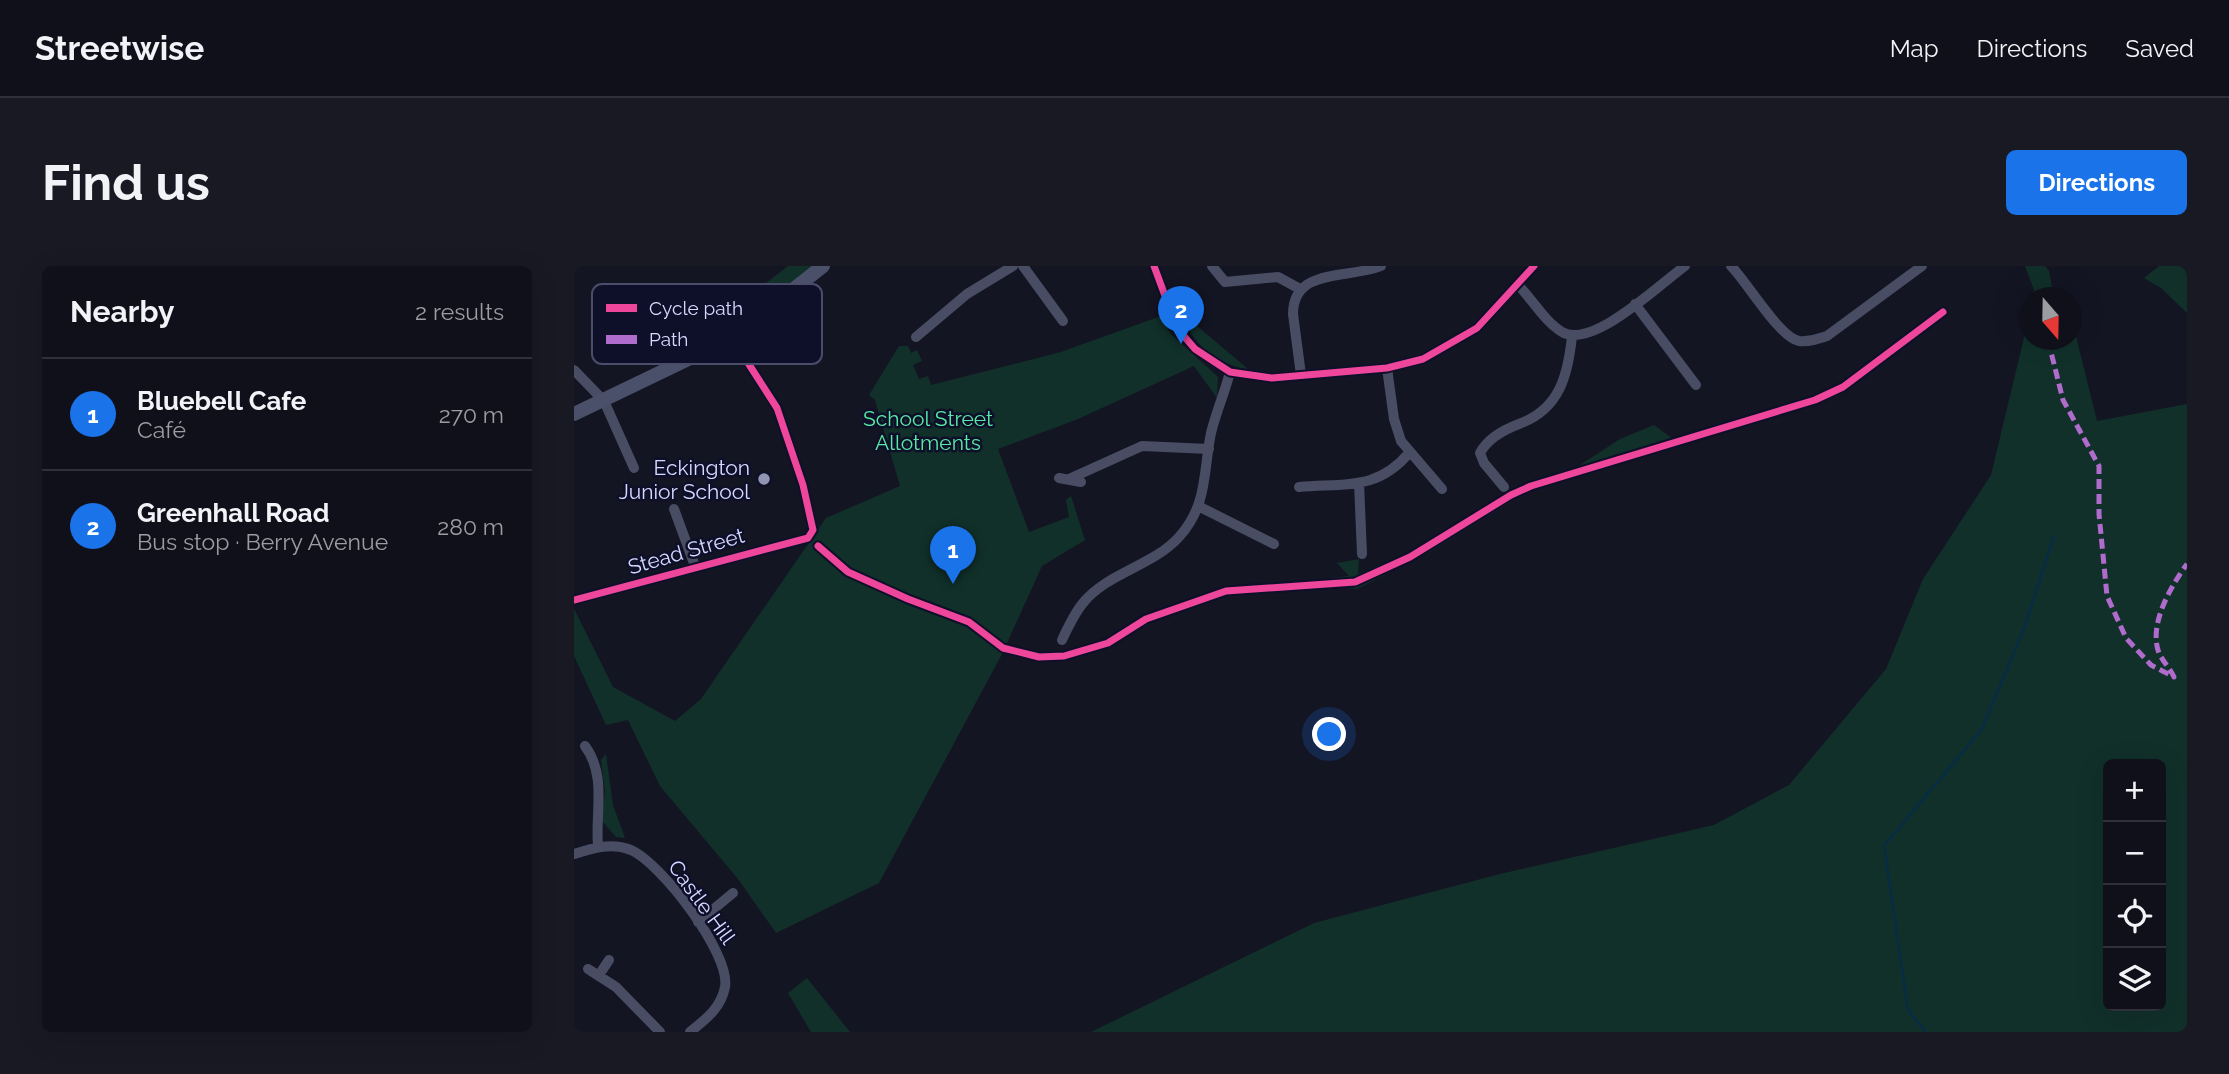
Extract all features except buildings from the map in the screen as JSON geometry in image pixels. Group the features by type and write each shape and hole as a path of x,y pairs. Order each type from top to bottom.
{"main road":[{"path":"800,284 823,266"},
{"path":"574,414 679,364"}],"street":[{"path":"916,337 967,294 1013,266"},
{"path":"1023,266 1056,319"},
{"path":"1154,266 1177,328 1206,358 1230,372 1256,377 1387,368 1411,363 1459,340 1490,317 1534,266"},
{"path":"1212,266 1225,282 1278,277 1300,289"},
{"path":"1301,375 1293,314 1293,304 1300,289 1316,279 1381,266"},
{"path":"1518,285 1555,327 1572,336 1600,330 1685,266"},
{"path":"1731,266 1786,333 1800,341 1809,341 1827,336 1922,266"},
{"path":"1634,304 1697,384"},
{"path":"1504,487 1483,463 1480,453 1493,438 1527,421 1556,398 1568,372 1572,336"},
{"name":"Stead Street","path":"574,600 808,538 813,530 812,521 784,425 777,408 749,364"},
{"path":"1387,368 1397,432 1409,453 1430,472 1442,489"},
{"path":"574,370 604,401 634,468"},
{"path":"1062,640 1074,615 1092,593 1170,546 1200,507 1207,480 1209,449 1230,372"},
{"path":"1081,482 1064,479 1142,446 1209,449"},
{"path":"1304,483 1359,483 1387,474 1409,453"},
{"path":"1359,483 1362,554"},
{"path":"1200,507 1274,544"},
{"path":"674,509 695,566"},
{"path":"585,746 592,756 599,780 598,846"},
{"path":"592,756 603,751"},
{"name":"Castle Hill","path":"574,854 598,846 622,848 642,856 698,922 720,958 726,979 717,1007 690,1032"},
{"path":"698,922 733,893"},
{"path":"599,975 609,960"},
{"path":"588,969 616,987 660,1032"}],"green space":[{"path":"788,266 813,266 790,284 765,284"},
{"path":"2025,266 2045,266 2049,271 2052,287 2033,287"},
{"path":"2159,266 2187,266 2187,313 2161,288 2144,278"},
{"path":"1182,313 1249,370 1227,363 1207,351 1192,335"},
{"name":"School Street Allotments","path":"1161,316 1170,333 1218,377 1217,398 1194,366 1078,419 998,449 1029,532 1069,517 1066,500 1071,496 1085,540 1042,566 1002,654 879,883 776,933 738,879 660,786 628,720 606,725 574,656 574,609 613,687 675,721 701,699 826,518 900,486 875,400 869,395 899,346 908,346 911,353 917,350 922,361 913,365 919,379 928,376 931,385 1061,352"},
{"path":"2021,350 2079,350 2097,421 2187,404 2187,1032 1091,1032 1314,923 1500,874 1714,825 1789,785 1886,669 1923,579 1991,475"},
{"path":"1654,425 1677,442 1525,493 1431,551 1357,589 1334,587 1330,578 1349,576 1337,563 1359,559 1358,574 1423,547 1509,492 1577,467 1620,439"},
{"path":"606,754 613,805 625,838 616,837 601,820 605,792 601,760"},
{"path":"807,978 850,1032 811,1032 788,993"}],"waterway":[{"path":"1926,1032 1908,1010 1884,846 1982,729 2025,626 2054,536"}],"marked path":[{"path":"2050,350 2063,400 2099,466 2099,514 2107,596 2126,638 2151,665 2174,677 2159,653 2156,630 2168,594 2187,564"}],"cycle path":[{"path":"1154,266 1177,328 1195,349 1230,372 1272,378 1387,368 1423,359 1477,328 1534,266"},
{"path":"818,546 848,572 969,622 1003,648 1039,657 1064,656 1108,643 1146,619 1226,591 1355,582 1410,557 1511,495 1531,486 1815,400 1843,387 1943,312"},
{"path":"574,600 808,538 813,530 803,485 777,408 749,364"}],"place":[{"name":"Greenhall Road","path":"1181,344"},
{"name":"Eckington Junior School","path":"764,479"},
{"name":"Bluebell Cafe","path":"953,584"}]}
